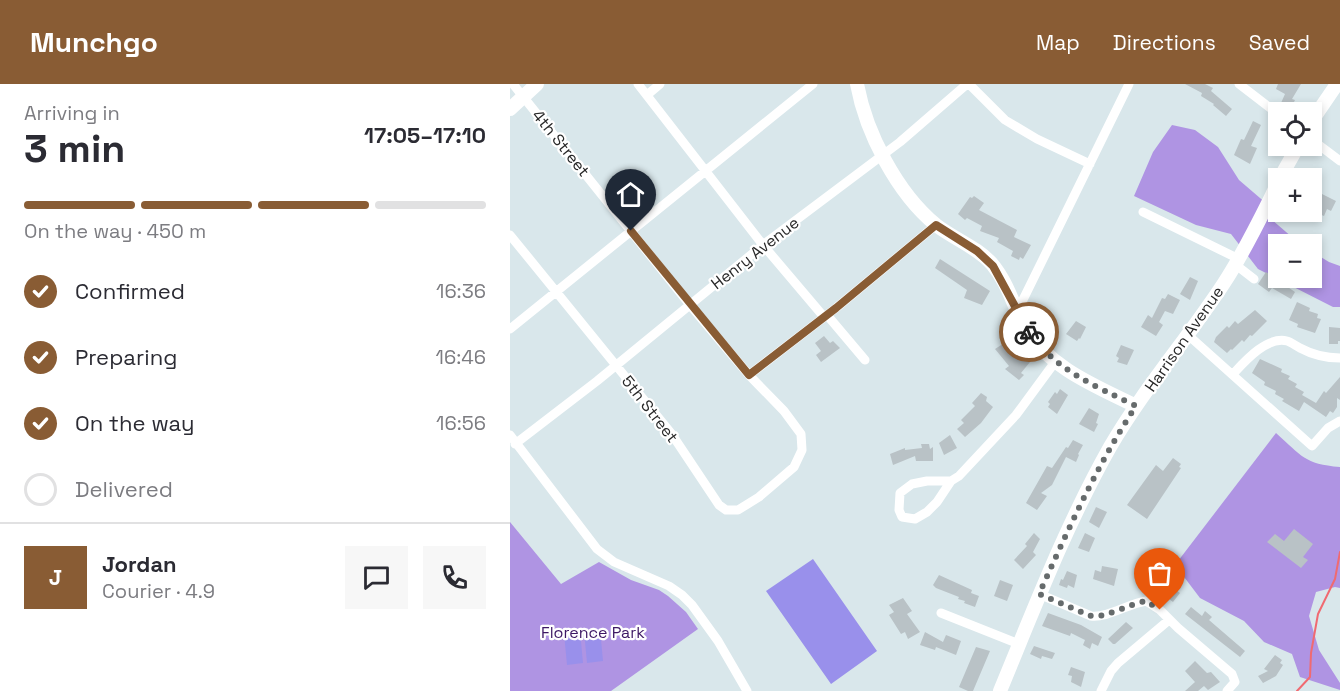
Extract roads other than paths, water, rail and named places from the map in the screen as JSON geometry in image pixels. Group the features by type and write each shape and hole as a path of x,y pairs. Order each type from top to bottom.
{"main road":[{"path":"510,109 537,84"},
{"path":"857,84 868,123 883,155 920,211 936,225 986,258 1000,277 1026,328 1041,349 1055,362 1136,406"},
{"path":"1322,106 1337,84"},
{"name":"Harrison Avenue","path":"1000,691 1061,544 1110,447 1237,262 1268,202"}],"street":[{"name":"4th Street","path":"513,84 690,304 749,375 795,424 801,434 800,456"},
{"path":"638,84 763,245 865,360"},
{"path":"647,95 660,84"},
{"path":"510,328 813,84"},
{"path":"968,84 1005,120 1037,139 1089,164"},
{"name":"Henry Avenue","path":"513,440 616,366 763,245 883,155 968,84"},
{"path":"1018,310 1129,84"},
{"path":"1239,84 1268,106"},
{"path":"1322,147 1340,161"},
{"path":"1143,212 1237,262 1254,279"},
{"path":"749,375 826,316 936,225"},
{"name":"5th Street","path":"510,235 671,434 719,505 726,510 738,510 782,479 794,467 800,456"},
{"path":"1188,334 1312,446 1328,428 1340,421"},
{"path":"1233,374 1247,360 1275,341 1286,341 1326,358 1340,357"},
{"path":"951,481 927,481 907,486 898,497 902,516 915,519 927,512 951,481 959,476 1016,415 1055,362"},
{"path":"513,440 597,549 614,562 669,586 692,605 718,641 747,691"},
{"path":"1039,594 1091,616 1100,617 1146,601 1160,610 1230,673 1235,682 1227,691"},
{"path":"941,613 1019,644"},
{"path":"1101,691 1111,671 1118,663 1169,620"}],"waterway":[{"path":"1297,691 1310,677 1311,653 1318,614 1335,579 1340,552"}],"park label":[{"name":"Florence Park","path":"593,632"}]}
